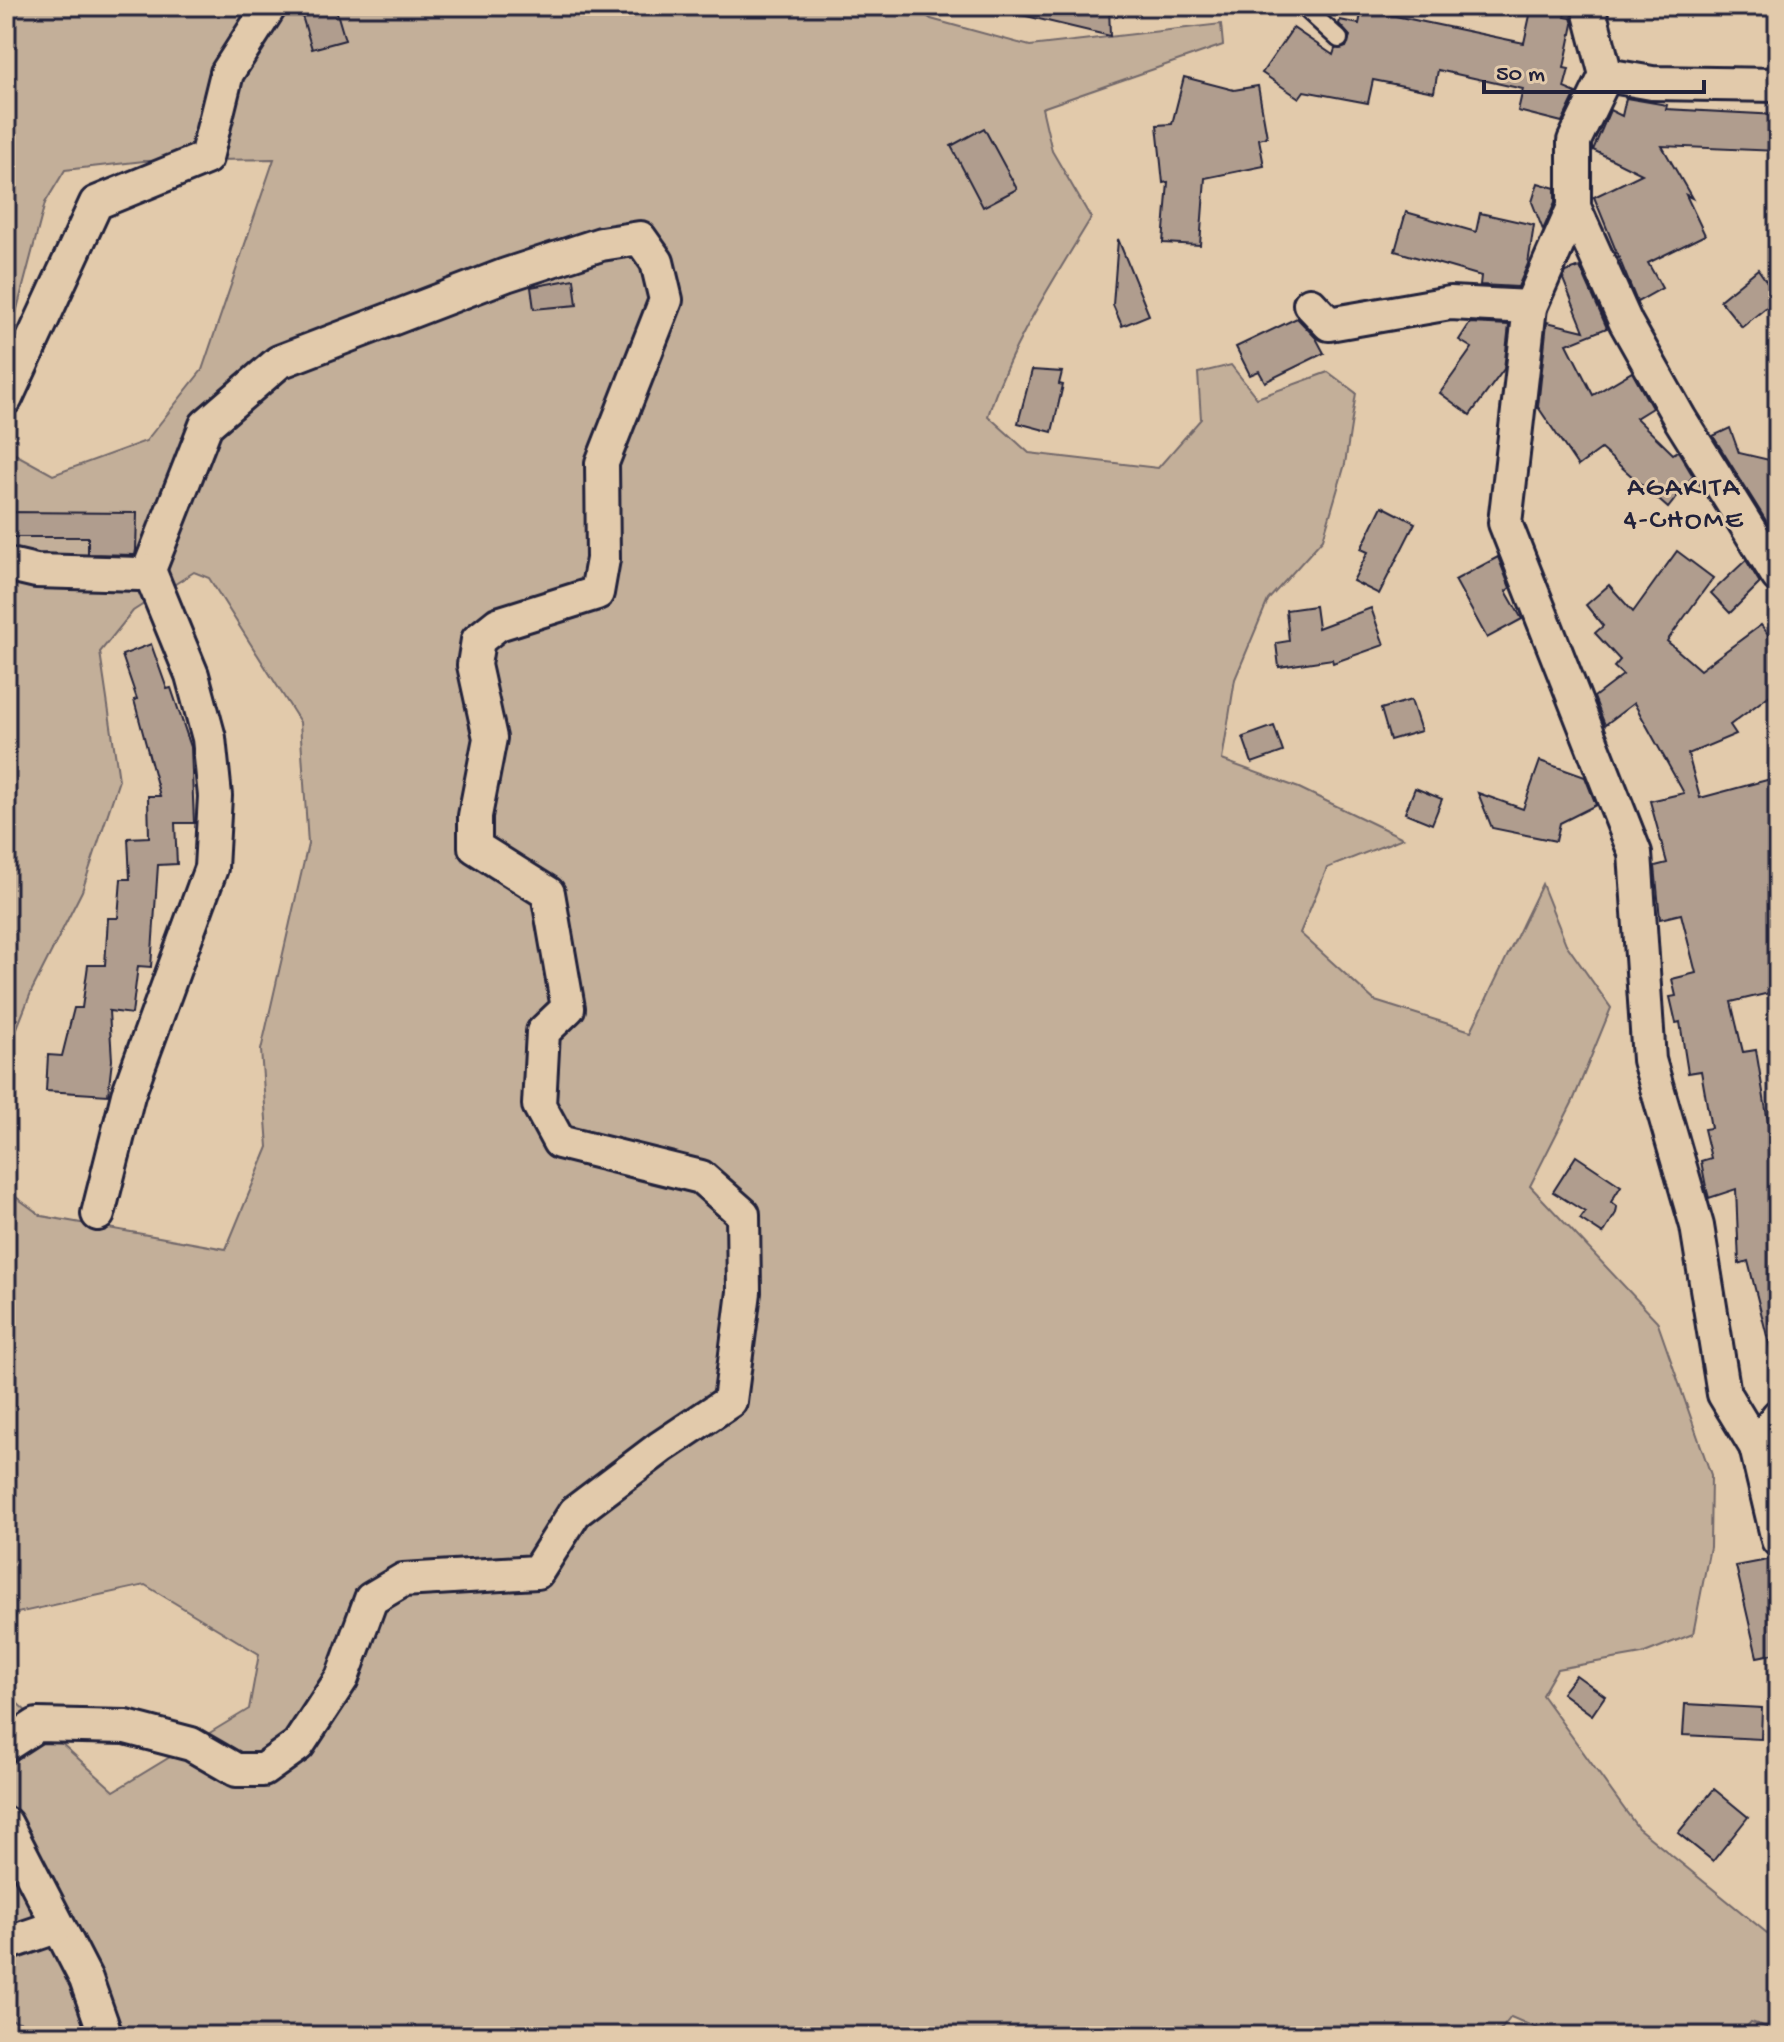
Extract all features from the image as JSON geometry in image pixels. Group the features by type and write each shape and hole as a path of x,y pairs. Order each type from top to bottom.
{"street":[{"path":"6,398 96,203 206,158 227,73 270,6"},
{"path":"1588,6 1606,75 1574,141 1574,207 1530,307 1505,523 1635,853 1649,1060 1697,1226 1724,1394 1756,1447 1778,1540"},
{"path":"1606,75 1652,83 1778,85"},
{"path":"1574,207 1634,337 1680,419 1778,576"},
{"path":"6,1745 37,1725 126,1727 191,1744 236,1770 263,1770 298,1745 342,1678 371,1599 403,1580 537,1572 575,1512 661,1447 730,1401 744,1292 743,1214 701,1177 559,1142 539,1105 543,1032 568,1008 548,893 475,847 475,816 490,738 474,665 478,640 498,624 597,593 603,559 602,463 666,300 657,262 640,238 601,244 506,275 279,362 206,425 149,570 192,675 209,738 215,796 211,868 128,1095 98,1214"},
{"path":"1310,304 1329,324 1450,303 1530,307"},
{"path":"6,564 36,571 139,574 149,570"},
{"path":"1756,1447 1778,1416"},
{"path":"6,1824 56,1927 86,1979 106,2036"},
{"path":"6,1944 56,1927"}],"lane":[{"path":"1303,6 1339,39"}],"shaded area":[{"path":"6,6 913,6 931,19 1030,46 1221,24 1223,45 1042,108 1052,151 1091,218 1020,339 988,416 1029,453 1158,468 1201,419 1198,373 1231,365 1257,398 1328,372 1356,393 1345,464 1323,539 1268,600 1235,679 1222,760 1299,788 1403,838 1327,868 1300,933 1375,1001 1471,1031 1542,884 1566,944 1611,1008 1573,1101 1530,1186 1657,1321 1711,1475 1710,1547 1693,1634 1642,1654 1557,1669 1542,1695 1638,1828 1778,1942 1778,2031 1751,2022 1738,2036 1555,2036 1511,2017 1496,2036 25,2036 30,2025 6,2018 6,1693 114,1791 249,1709 259,1654 145,1585 17,1613 6,1643 6,1190 42,1216 226,1249 268,1147 261,1050 308,844 300,722 209,578 194,572 133,611 100,652 119,780 82,891 32,990 6,1056 6,449 53,475 146,441 202,370 274,159 144,161 65,170 45,203 6,351"}],"building":[{"path":"299,6 335,6 345,40 312,49"},
{"path":"1023,6 1109,6 1110,36 1022,15"},
{"path":"1532,6 1568,6 1565,17 1571,18 1573,24 1564,68 1569,69 1564,88 1576,93 1562,122 1518,111 1523,89 1438,70 1434,92 1373,80 1368,103 1304,91 1299,98 1262,73 1293,28 1333,55 1335,49 1346,47 1350,36 1339,24 1340,20 1359,24 1362,9 1524,43"},
{"path":"1184,77 1234,90 1258,86 1267,137 1259,139 1264,166 1205,178 1200,245 1163,243 1168,182 1163,183 1157,125 1172,124"},
{"path":"1626,98 1667,105 1666,109 1778,115 1778,151 1662,146 1692,198 1686,195 1705,235 1648,263 1662,288 1637,302 1594,197 1642,174 1593,150 1610,110 1622,116"},
{"path":"984,128 1017,189 983,207 951,146"},
{"path":"1538,183 1555,188 1555,203 1543,230 1532,202"},
{"path":"1406,212 1476,232 1480,213 1534,225 1528,264 1518,287 1480,285 1481,276 1395,251"},
{"path":"1118,239 1149,315 1122,326 1113,305"},
{"path":"1580,267 1607,328 1567,344 1593,395 1632,372 1652,408 1636,418 1673,454 1678,451 1693,476 1668,508 1601,449 1578,466 1538,407 1547,322 1584,331 1563,279 1566,272"},
{"path":"1758,269 1778,298 1742,327 1720,300"},
{"path":"574,279 577,305 534,309 531,287"},
{"path":"1297,318 1316,338 1324,353 1265,382 1259,371 1250,375 1236,347"},
{"path":"1470,323 1509,325 1504,369 1470,415 1440,393 1472,348 1459,340"},
{"path":"1032,370 1062,372 1059,384 1063,385 1052,432 1018,423"},
{"path":"1730,428 1739,453 1778,462 1778,532 1775,535 1713,436"},
{"path":"1382,506 1415,523 1379,594 1353,581 1368,552 1361,549"},
{"path":"6,512 137,513 135,555 88,554 88,537 6,537"},
{"path":"1677,551 1713,578 1667,641 1700,670 1761,625 1778,647 1778,689 1730,725 1736,734 1688,754 1700,798 1778,777 1778,991 1731,1002 1743,1052 1756,1050 1769,1128 1774,1128 1778,1151 1778,1168 1773,1169 1778,1347 1770,1348 1748,1261 1739,1264 1736,1189 1709,1198 1701,1161 1711,1158 1704,1129 1711,1128 1701,1071 1688,1073 1680,1022 1676,1023 1670,997 1676,996 1672,979 1696,973 1681,914 1660,919 1655,866 1667,863 1650,801 1684,793 1634,703 1605,725 1594,697 1623,675 1614,667 1620,660 1595,633 1603,626 1586,605 1609,585 1633,612"},
{"path":"1498,557 1510,588 1506,591 1522,619 1487,638 1455,580"},
{"path":"1746,560 1760,583 1730,613 1711,593"},
{"path":"1315,606 1318,628 1371,608 1384,645 1333,663 1332,659 1279,667 1276,643 1289,641 1286,610"},
{"path":"151,644 167,689 171,688 191,747 194,823 175,823 177,864 158,865 151,967 138,966 132,1014 109,1011 112,1060 108,1095 46,1091 48,1055 62,1056 74,1008 82,1008 88,965 105,965 108,918 118,918 121,879 130,879 128,838 149,837 148,796 160,796 134,700 137,699 122,655"},
{"path":"1411,700 1421,731 1390,740 1381,709"},
{"path":"1274,726 1283,752 1252,763 1243,737"},
{"path":"1540,761 1585,777 1596,805 1560,823 1556,841 1492,828 1478,793 1523,809"},
{"path":"1415,788 1442,799 1432,824 1405,813"},
{"path":"1576,1156 1621,1186 1611,1202 1617,1207 1616,1213 1603,1234 1580,1219 1585,1212 1553,1192"},
{"path":"1773,1559 1778,1586 1778,1653 1757,1657 1736,1566"},
{"path":"1576,1675 1605,1696 1592,1715 1562,1693"},
{"path":"1685,1704 1762,1708 1761,1739 1683,1735"},
{"path":"1714,1789 1748,1817 1713,1861 1678,1833"}],"district":[{"name":"AGAKITA 4-CHOME","path":"1684,501"}]}
